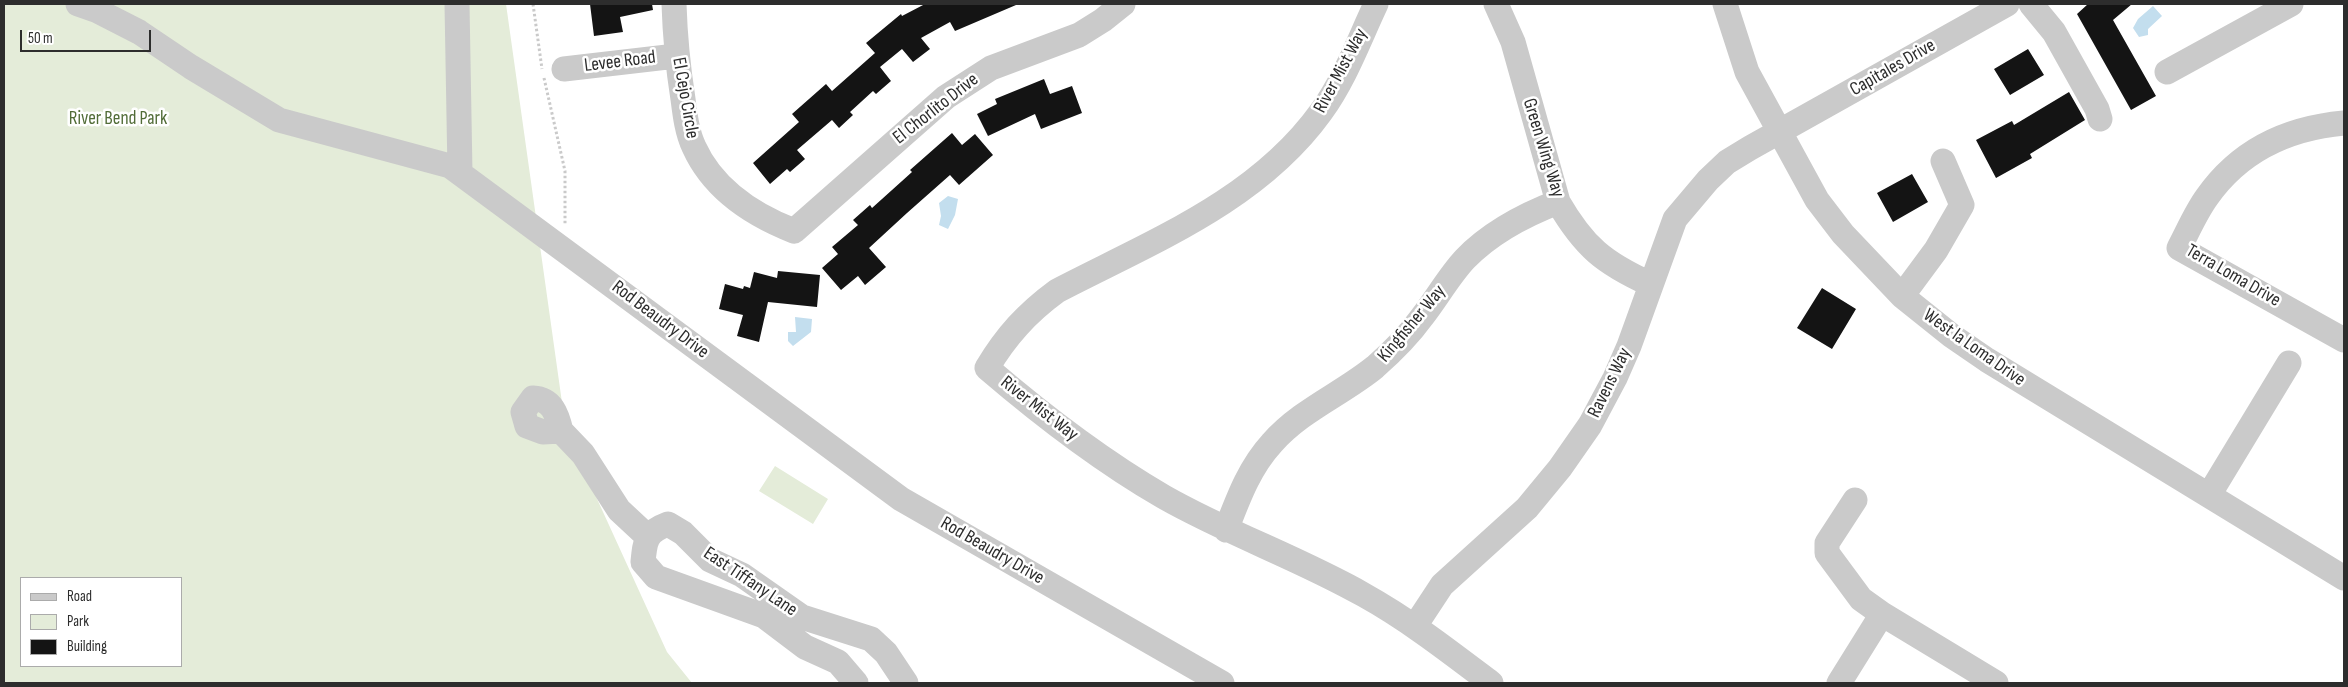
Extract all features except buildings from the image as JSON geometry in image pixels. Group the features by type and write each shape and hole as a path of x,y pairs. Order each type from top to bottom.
{"street":[{"name":"Rod Beaudry Drive","path":"78,4 98,11 139,32 191,67 278,120 450,166 565,249 901,499 1222,683"},
{"path":"457,4 460,173"},
{"name":"El Cejo Circle","path":"674,4 676,56 687,128 699,158 714,178 732,196 752,211 794,231"},
{"name":"El Chorlito Drive","path":"794,231 946,97 968,81 1016,57 1079,34 1103,20 1123,4"},
{"name":"River Mist Way","path":"1376,4 1334,92 1300,139 1276,164 1221,206 1057,291 1036,306 1016,325 1000,345 987,368 1026,402 1116,467 1164,497 1226,530 1323,573 1364,595 1415,626 1491,683"},
{"name":"Green Wing Way","path":"1496,4 1513,42 1558,202 1572,226 1599,256 1621,271 1650,284"},
{"name":"West la Loma Drive","path":"1725,4 1747,72 1817,200 1843,234 1902,296 1952,336 1987,360 2344,578"},
{"name":"Capitales Drive","path":"1780,131 2007,4"},
{"path":"2031,4 2054,32 2097,109 2100,119"},
{"path":"2167,72 2291,4"},
{"name":"Levee Road","path":"553,71 676,56"},
{"name":"Terra Loma Drive","path":"2344,123 2317,126 2287,134 2250,154 2226,174 2206,198 2180,248 2344,340"},
{"name":"Ravens Way","path":"1415,626 1442,585 1514,520 1560,468 1590,425 1615,378 1629,346 1675,219 1692,197 1727,162 1780,131"},
{"path":"1902,296 1936,250 1962,205 1943,161"},
{"name":"Kingfisher Way","path":"1226,530 1244,485 1256,463 1272,443 1297,420 1350,386 1376,366 1422,318 1456,269 1488,239 1512,222 1558,202"},
{"path":"2209,496 2289,364"},
{"path":"561,430 582,454 619,510 648,537"},
{"path":"1855,500 1828,543 1827,553 1861,599 1882,614 1996,683"},
{"name":"East Tiffany Lane","path":"856,683 838,662 805,647 764,616 656,577 643,562 644,545 648,537 654,530 668,524 683,533 710,560 742,575 802,617 871,639 886,653 906,683"},
{"path":"1839,683 1882,614"}],"path":[{"path":"533,4 553,71 565,171 565,249"}],"green space":[{"name":"River Bend Park","path":"4,4 506,4 566,431 667,652 692,683 4,683"},
{"path":"775,466 828,499 813,524 759,491"}],"water":[{"path":"2153,6 2162,16 2148,29 2148,35 2139,37 2133,28 2138,19"},
{"path":"948,196 958,199 955,215 948,229 939,225 941,216 939,203"},
{"path":"795,317 812,319 811,332 793,346 788,341 788,332 796,332"}]}
